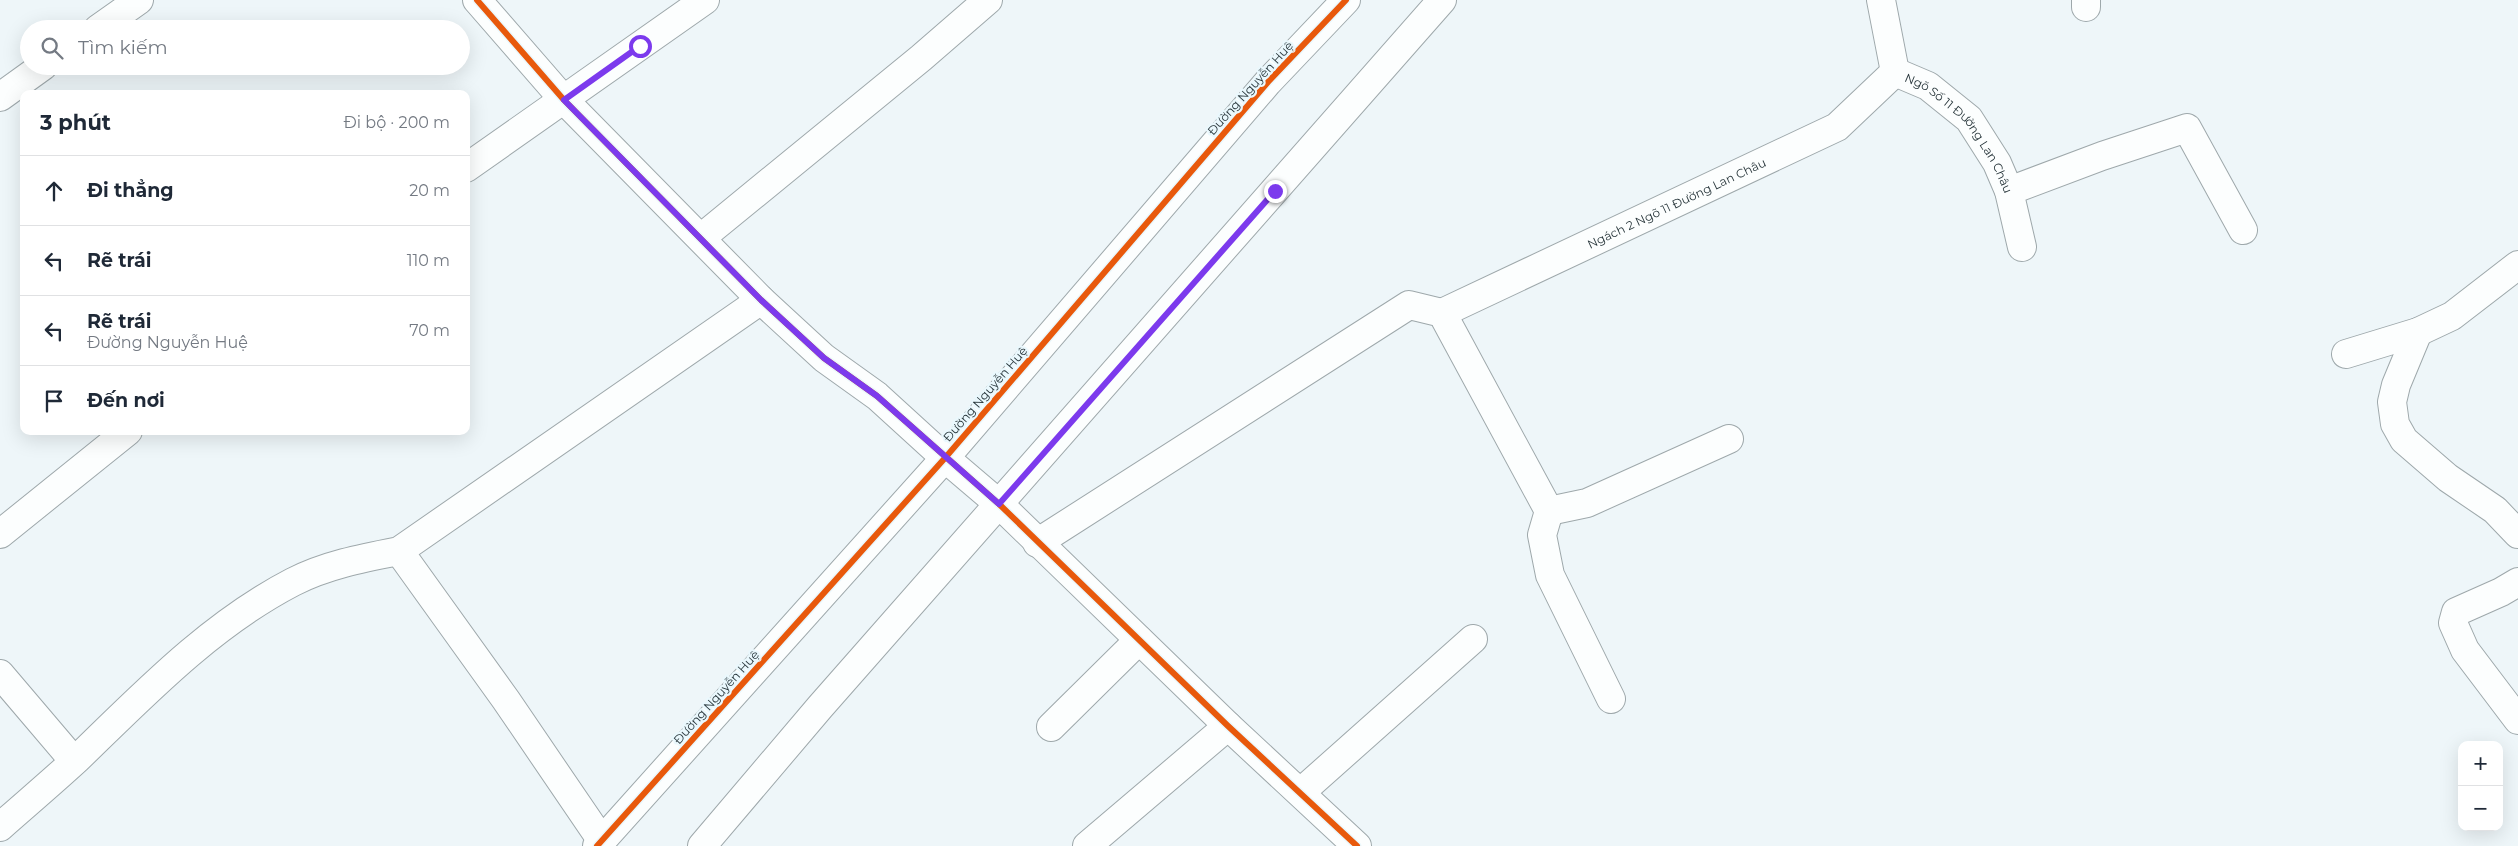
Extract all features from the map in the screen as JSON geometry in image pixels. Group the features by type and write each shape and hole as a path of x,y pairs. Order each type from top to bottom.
{"street":[{"path":"111,20 139,0"},
{"path":"478,0 564,100 761,300 824,358 877,396 999,504 1037,543 1228,726 1357,846"},
{"path":"470,165 705,0"},
{"path":"701,238 921,58 988,0"},
{"name":"Đường Nguyễn Huệ","path":"601,844 945,458 1268,82 1346,0"},
{"path":"702,846 820,707 1442,0"},
{"name":"Ngõ Số 11 Đường Lan Châu","path":"1881,0 1895,72 1928,86 1969,119 1997,162 2009,191 2022,247"},
{"name":"Ngách 2 Ngõ 11 Đường Lan Châu","path":"1442,313 1837,127 1895,72"},
{"path":"0,97 31,75"},
{"path":"2009,191 2102,156 2187,128 2243,230"},
{"path":"2346,354 2418,332 2452,316 2518,265"},
{"path":"0,827 74,761 172,668 259,602 295,581 331,567 399,551 761,300"},
{"path":"1037,543 1409,305 1442,313 1549,511 1542,535 1550,576 1611,699"},
{"path":"2418,332 2396,385 2392,402 2395,424 2404,440 2448,478 2495,510 2518,534"},
{"path":"0,534 123,435"},
{"path":"1549,511 1587,503 1729,439"},
{"path":"399,551 506,700 601,844"},
{"path":"2518,582 2501,592 2456,612 2453,623 2465,650 2518,720"},
{"path":"1301,792 1473,639"},
{"path":"1051,727 1139,640"},
{"path":"0,674 74,761"},
{"path":"1087,846 1228,726"}],"cycle path":[{"path":"477,0 564,100 761,300 824,358 877,396 999,504 1228,726 1357,846"},
{"path":"597,846 945,458 1268,82 1346,0"}],"route":[{"path":"640,46 564,100 761,300 824,358 877,396 999,504 1275,191"}]}
